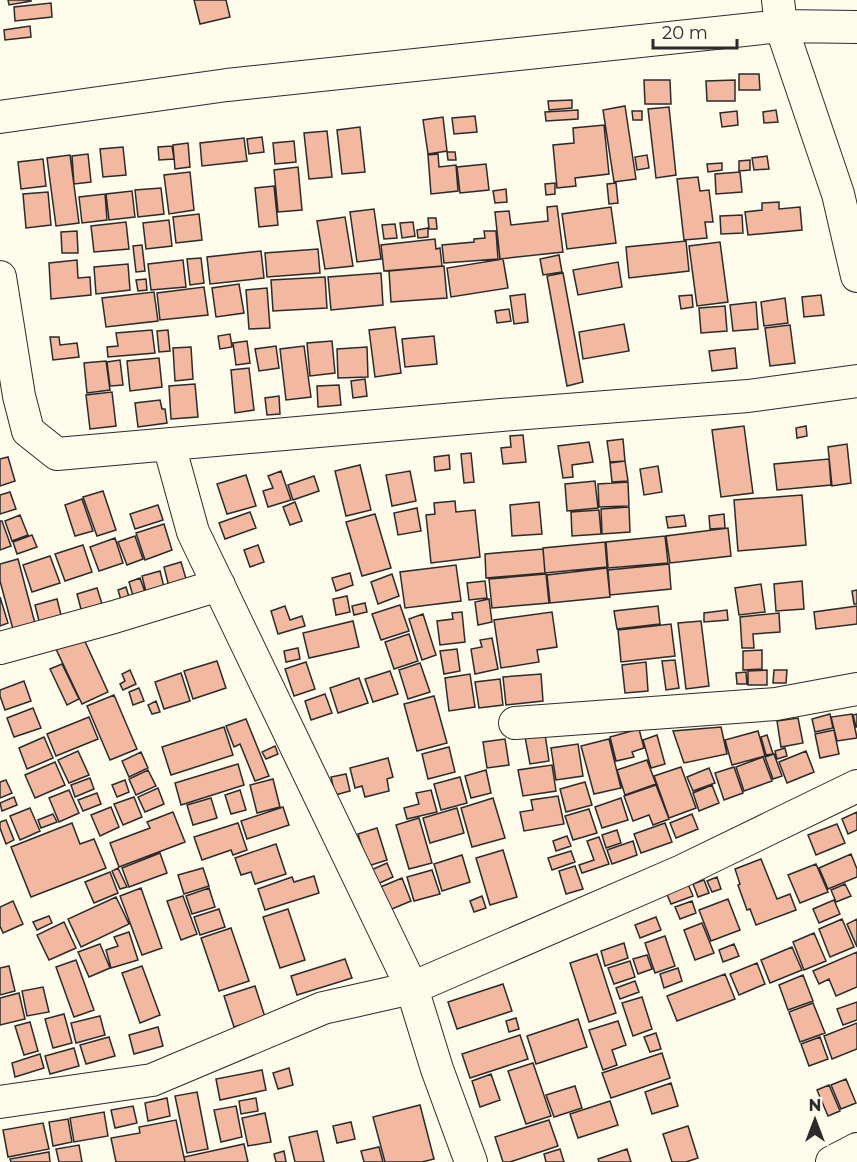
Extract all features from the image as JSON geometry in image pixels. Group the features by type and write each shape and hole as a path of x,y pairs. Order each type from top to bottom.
{"street":[{"path":"779,13 838,194 857,276"},
{"path":"0,117 779,13 857,27"},
{"path":"0,277 19,396 28,431 57,454 748,396 857,381"},
{"path":"170,445 193,532 412,987 437,1069 471,1162"},
{"path":"0,648 219,585"},
{"path":"515,723 776,704 857,689"},
{"path":"0,1102 152,1080 323,1008 412,987 682,871 857,786"},
{"path":"832,1162 857,1149"}],"building":[{"path":"8,0 31,0 31,1 9,5"},
{"path":"194,0 226,0 230,17 200,24"},
{"path":"51,3 52,17 15,21 14,7"},
{"path":"30,26 31,37 5,40 4,30"},
{"path":"739,74 759,74 760,90 739,90"},
{"path":"644,80 670,80 671,104 645,104"},
{"path":"735,80 735,101 707,101 706,81"},
{"path":"572,100 572,108 549,110 548,101"},
{"path":"625,106 636,179 614,182 603,110"},
{"path":"669,107 676,175 656,178 648,109"},
{"path":"578,110 578,119 546,121 545,112"},
{"path":"776,110 778,122 764,123 763,112"},
{"path":"632,111 642,111 642,120 633,120"},
{"path":"737,111 738,125 722,127 720,113"},
{"path":"475,116 477,132 454,134 452,118"},
{"path":"443,117 447,151 428,154 423,120"},
{"path":"604,125 609,174 575,178 576,186 557,188 553,145 574,143 573,128"},
{"path":"360,127 365,172 342,174 337,130"},
{"path":"327,131 332,177 309,179 304,133"},
{"path":"262,137 264,152 249,154 247,139"},
{"path":"244,138 247,161 202,166 200,143"},
{"path":"294,141 296,162 275,164 273,143"},
{"path":"188,143 190,167 175,169 173,145"},
{"path":"172,146 174,159 159,160 158,147"},
{"path":"123,147 126,175 103,177 100,149"},
{"path":"447,152 455,152 456,160 448,160"},
{"path":"88,154 91,182 74,184 72,156"},
{"path":"438,154 439,167 456,165 458,191 431,194 428,155"},
{"path":"70,155 79,223 56,226 47,158"},
{"path":"647,155 649,168 637,170 635,157"},
{"path":"767,156 769,169 754,170 752,158"},
{"path":"43,159 46,186 21,189 18,162"},
{"path":"750,160 750,170 739,171 739,161"},
{"path":"722,163 722,170 708,172 707,164"},
{"path":"486,164 489,190 460,193 457,167"},
{"path":"298,167 302,210 278,212 274,170"},
{"path":"190,172 194,210 169,214 164,175"},
{"path":"740,172 742,192 716,194 715,174"},
{"path":"698,177 700,191 709,190 713,222 705,222 707,238 684,240 677,179"},
{"path":"555,183 555,194 546,195 545,184"},
{"path":"616,183 618,203 609,204 607,184"},
{"path":"274,186 278,225 259,227 255,188"},
{"path":"161,188 164,214 138,217 135,190"},
{"path":"506,189 507,202 495,203 493,191"},
{"path":"132,191 135,217 109,220 106,194"},
{"path":"48,192 51,225 26,228 23,194"},
{"path":"105,194 107,220 82,223 79,197"},
{"path":"779,202 779,209 800,207 802,230 748,235 745,212 762,210 762,203"},
{"path":"557,206 563,252 500,259 495,212 509,211 511,225 548,221 547,207"},
{"path":"611,207 616,243 567,249 562,214"},
{"path":"374,209 381,259 357,262 350,212"},
{"path":"199,214 202,240 176,243 173,217"},
{"path":"742,215 743,233 721,234 720,216"},
{"path":"345,217 353,266 325,269 317,221"},
{"path":"428,218 436,218 437,229 429,229"},
{"path":"169,220 172,246 146,249 143,223"},
{"path":"126,222 129,249 94,252 91,226"},
{"path":"413,222 415,236 402,238 400,223"},
{"path":"395,224 397,238 384,239 382,225"},
{"path":"428,228 428,237 418,238 417,230"},
{"path":"77,231 78,253 62,253 61,232"},
{"path":"484,231 496,231 498,259 444,263 442,245 474,242 474,239 485,238"},
{"path":"435,239 436,249 440,248 442,266 384,271 381,245"},
{"path":"686,241 689,271 629,278 626,247"},
{"path":"720,242 728,302 697,306 689,246"},
{"path":"142,245 145,271 136,272 133,246"},
{"path":"318,249 320,273 267,277 265,253"},
{"path":"261,251 264,278 210,284 207,257"},
{"path":"559,255 562,272 543,275 540,259"},
{"path":"201,258 204,283 190,285 187,259"},
{"path":"503,259 508,288 451,297 447,268"},
{"path":"77,260 78,278 90,277 91,295 51,299 49,263"},
{"path":"183,260 186,287 151,290 148,264"},
{"path":"618,262 622,287 578,295 573,270"},
{"path":"128,264 130,290 96,294 94,267"},
{"path":"444,266 447,298 391,302 389,271"},
{"path":"381,273 383,305 331,310 328,277"},
{"path":"563,273 583,382 567,386 547,276"},
{"path":"325,277 327,308 273,311 271,280"},
{"path":"146,279 147,290 138,291 136,280"},
{"path":"239,284 244,313 216,317 212,288"},
{"path":"204,287 208,315 160,320 157,293"},
{"path":"267,288 270,328 249,329 246,290"},
{"path":"154,292 158,321 106,327 102,298"},
{"path":"525,294 528,322 514,324 510,296"},
{"path":"692,295 693,307 681,309 679,296"},
{"path":"821,295 824,315 804,317 802,297"},
{"path":"785,298 788,323 764,326 761,302"},
{"path":"756,302 758,329 733,331 730,305"},
{"path":"725,306 727,331 701,333 699,308"},
{"path":"509,309 511,321 497,323 495,311"},
{"path":"624,324 629,351 583,359 579,332"},
{"path":"790,325 795,363 770,366 765,328"},
{"path":"395,327 401,373 375,377 369,330"},
{"path":"152,330 155,353 108,357 107,347 118,346 116,333"},
{"path":"168,330 170,351 159,352 157,331"},
{"path":"230,334 232,347 220,349 218,336"},
{"path":"434,336 437,364 405,367 402,339"},
{"path":"50,337 59,337 60,345 77,343 79,357 53,360"},
{"path":"247,341 250,363 236,365 233,343"},
{"path":"332,341 335,373 310,376 307,343"},
{"path":"276,346 279,368 259,371 255,349"},
{"path":"304,346 311,397 286,400 280,349"},
{"path":"191,347 193,379 175,381 173,348"},
{"path":"367,347 368,377 338,378 337,349"},
{"path":"735,348 737,368 712,371 709,351"},
{"path":"159,358 162,387 130,391 127,361"},
{"path":"120,360 123,385 110,386 107,362"},
{"path":"106,361 110,390 87,393 84,363"},
{"path":"249,368 254,410 235,413 231,370"},
{"path":"365,379 367,396 353,398 351,381"},
{"path":"195,384 198,417 171,419 169,386"},
{"path":"339,385 341,405 318,407 317,386"},
{"path":"112,392 116,426 90,429 86,395"},
{"path":"279,396 280,414 267,415 265,398"},
{"path":"160,400 162,409 165,409 167,423 138,427 135,403"},
{"path":"744,426 753,493 721,497 712,430"},
{"path":"806,426 807,436 797,438 796,428"},
{"path":"523,435 526,462 503,464 501,448 511,447 510,436"},
{"path":"623,439 625,461 610,462 607,441"},
{"path":"589,442 593,462 572,465 573,477 563,478 558,446"},
{"path":"847,444 851,483 832,486 828,447"},
{"path":"471,453 474,482 464,483 461,454"},
{"path":"449,455 450,469 435,471 434,457"},
{"path":"8,457 15,481 0,486 0,459"},
{"path":"829,459 831,485 777,490 774,464"},
{"path":"625,461 628,481 612,482 610,463"},
{"path":"360,465 371,510 346,516 335,471"},
{"path":"658,466 662,492 644,495 640,469"},
{"path":"281,471 291,500 268,507 263,491 273,488 268,476"},
{"path":"410,471 416,501 392,506 386,475"},
{"path":"246,475 256,506 227,514 217,484"},
{"path":"314,476 319,491 293,500 288,485"},
{"path":"595,481 598,508 567,511 565,484"},
{"path":"628,482 629,506 599,507 598,484"},
{"path":"103,491 116,530 97,536 83,497"},
{"path":"10,492 16,509 0,514 0,495"},
{"path":"802,495 806,545 738,551 734,500"},
{"path":"82,499 93,531 75,536 65,505"},
{"path":"455,501 456,512 475,510 480,557 431,563 426,515 435,514 434,503"},
{"path":"295,502 302,521 290,525 283,507"},
{"path":"539,502 542,534 512,536 510,505"},
{"path":"158,505 163,520 135,529 130,514"},
{"path":"629,507 630,532 602,534 601,509"},
{"path":"417,508 421,531 398,535 394,513"},
{"path":"599,510 601,534 572,536 571,512"},
{"path":"250,512 256,528 225,539 219,523"},
{"path":"375,514 391,568 362,576 346,522"},
{"path":"724,514 725,528 710,529 709,516"},
{"path":"20,515 28,535 12,541 5,521"},
{"path":"684,515 686,526 668,528 666,517"},
{"path":"0,521 2,521 11,546 0,550"},
{"path":"164,524 172,550 145,560 136,533"},
{"path":"728,528 731,556 670,563 666,536"},
{"path":"32,535 37,547 17,554 13,542"},
{"path":"135,536 143,559 127,565 118,542"},
{"path":"665,536 668,563 608,568 606,542"},
{"path":"115,538 123,563 99,571 90,547"},
{"path":"605,542 607,567 545,573 543,548"},
{"path":"83,545 92,572 65,581 55,554"},
{"path":"258,545 264,562 250,567 244,550"},
{"path":"543,549 545,573 486,578 485,554"},
{"path":"50,556 60,583 32,592 23,565"},
{"path":"18,559 36,627 14,633 0,581 0,564"},
{"path":"181,562 187,582 169,587 164,567"},
{"path":"669,564 671,589 610,595 608,570"},
{"path":"456,565 461,601 405,608 400,572"},
{"path":"607,568 610,597 550,603 547,575"},
{"path":"160,571 164,587 146,592 142,576"},
{"path":"350,573 353,585 336,591 332,578"},
{"path":"392,574 399,596 378,604 371,582"},
{"path":"546,574 549,603 492,608 489,579"},
{"path":"140,578 145,592 133,596 129,582"},
{"path":"485,581 487,598 469,600 467,583"},
{"path":"802,581 804,609 776,611 774,584"},
{"path":"761,584 765,612 739,615 735,588"},
{"path":"126,587 129,597 121,600 118,590"},
{"path":"97,588 103,607 82,613 77,594"},
{"path":"857,590 857,604 854,604 852,591"},
{"path":"347,596 350,612 336,615 333,599"},
{"path":"0,597 8,623 0,626"},
{"path":"57,599 62,619 40,625 35,605"},
{"path":"489,599 492,622 478,625 475,602"},
{"path":"365,603 367,612 354,615 352,606"},
{"path":"400,605 409,631 381,640 372,614"},
{"path":"285,606 290,620 302,616 305,626 278,634 271,611"},
{"path":"658,606 660,624 617,629 614,611"},
{"path":"857,606 857,624 816,629 814,612"},
{"path":"727,610 728,620 704,622 704,613"},
{"path":"462,612 465,642 440,645 437,621 453,619 452,613"},
{"path":"552,612 557,647 537,650 539,662 501,668 494,620"},
{"path":"779,613 780,632 753,634 754,648 742,648 740,617"},
{"path":"423,614 436,655 422,660 409,619"},
{"path":"353,621 359,647 309,658 303,633"},
{"path":"701,621 709,686 686,689 678,623"},
{"path":"671,624 675,656 621,662 618,630"},
{"path":"409,634 418,661 394,669 385,642"},
{"path":"83,637 108,692 82,704 56,649"},
{"path":"492,638 498,669 475,674 471,649 482,647 480,640"},
{"path":"298,648 300,659 286,662 284,651"},
{"path":"457,649 460,671 444,674 440,651"},
{"path":"762,650 762,669 743,670 743,651"},
{"path":"675,660 679,688 666,690 662,661"},
{"path":"217,661 226,688 193,699 184,671"},
{"path":"306,662 315,689 294,696 285,669"},
{"path":"646,662 648,691 625,693 622,665"},
{"path":"420,663 430,692 408,699 399,670"},
{"path":"62,664 79,699 67,705 50,669"},
{"path":"130,670 136,684 123,690 120,684 125,681 122,674"},
{"path":"767,670 767,685 748,685 748,671"},
{"path":"774,670 787,670 786,683 773,683"},
{"path":"390,671 398,694 373,702 365,679"},
{"path":"746,672 747,684 737,684 736,673"},
{"path":"181,673 190,701 164,709 155,682"},
{"path":"470,674 475,707 449,711 445,678"},
{"path":"541,674 543,701 506,705 503,677"},
{"path":"359,678 368,703 338,713 330,688"},
{"path":"500,679 503,705 479,708 475,682"},
{"path":"24,681 31,701 5,710 0,690"},
{"path":"139,688 144,701 133,705 129,692"},
{"path":"325,694 332,713 311,720 305,701"},
{"path":"114,695 137,749 110,760 87,706"},
{"path":"434,696 447,743 417,751 404,704"},
{"path":"156,701 160,712 152,714 148,705"},
{"path":"33,708 41,728 14,737 7,718"},
{"path":"830,714 833,728 815,732 812,719"},
{"path":"852,714 857,738 837,741 831,717"},
{"path":"857,714 857,727 856,727 853,715"},
{"path":"89,717 98,739 56,756 47,734"},
{"path":"798,718 803,743 781,747 777,721"},
{"path":"246,719 269,776 255,781 240,744 234,747 226,726"},
{"path":"224,727 233,755 171,775 162,747"},
{"path":"721,727 727,754 684,763 673,731"},
{"path":"639,729 644,748 632,752 634,757 616,761 610,737"},
{"path":"834,730 839,754 820,758 815,734"},
{"path":"758,731 765,756 732,765 725,740"},
{"path":"545,734 549,761 530,764 525,737"},
{"path":"657,735 665,764 651,768 643,740"},
{"path":"767,735 773,754 766,755 761,737"},
{"path":"44,737 53,758 27,769 19,748"},
{"path":"505,739 509,765 487,768 483,742"},
{"path":"609,739 621,788 594,794 581,746"},
{"path":"578,744 583,776 556,780 551,748"},
{"path":"275,746 278,754 266,759 262,752"},
{"path":"449,747 455,772 428,779 422,754"},
{"path":"785,748 787,756 777,759 775,751"},
{"path":"78,751 89,775 69,783 58,760"},
{"path":"806,751 814,772 787,783 779,762"},
{"path":"141,752 148,768 129,777 122,761"},
{"path":"774,754 782,776 773,779 765,757"},
{"path":"763,757 772,781 744,791 736,767"},
{"path":"388,758 393,777 387,779 389,791 365,797 362,786 355,788 350,768"},
{"path":"647,760 656,784 625,795 617,770"},
{"path":"55,762 65,785 35,798 25,775"},
{"path":"238,764 244,785 181,805 175,783"},
{"path":"552,765 556,791 523,796 518,770"},
{"path":"681,767 696,808 669,818 654,776"},
{"path":"734,767 743,793 724,800 715,773"},
{"path":"709,768 715,783 693,791 687,777"},
{"path":"148,770 156,786 136,795 129,779"},
{"path":"486,770 491,793 471,798 465,776"},
{"path":"346,774 350,791 335,795 331,777"},
{"path":"460,777 467,803 441,810 434,784"},
{"path":"90,778 94,789 75,797 71,785"},
{"path":"273,779 280,807 257,813 250,785"},
{"path":"6,780 12,793 0,798 0,782"},
{"path":"125,780 129,792 117,797 112,785"},
{"path":"585,782 592,805 566,812 560,789"},
{"path":"656,785 669,819 653,825 649,815 633,821 624,796"},
{"path":"712,785 719,803 699,811 693,793"},
{"path":"158,788 164,804 145,812 138,797"},
{"path":"69,790 79,813 59,822 49,798"},
{"path":"240,790 246,810 231,814 225,795"},
{"path":"431,790 437,812 407,819 404,808 419,804 416,793"},
{"path":"97,793 101,804 83,811 78,800"},
{"path":"558,796 564,824 524,831 520,812 533,810 531,800"},
{"path":"14,797 17,805 2,811 0,803"},
{"path":"134,797 142,817 123,825 114,804"},
{"path":"211,798 217,818 193,825 187,805"},
{"path":"493,798 505,838 472,847 461,808"},
{"path":"621,798 628,820 602,828 595,807"},
{"path":"111,807 119,827 100,836 91,815"},
{"path":"283,807 289,825 247,839 241,821"},
{"path":"30,808 40,831 20,840 10,816"},
{"path":"457,808 464,833 430,843 423,818"},
{"path":"589,809 597,833 573,840 565,816"},
{"path":"173,812 185,842 119,867 110,843 150,828 147,822"},
{"path":"857,812 857,830 848,834 842,819"},
{"path":"53,814 57,822 41,828 38,820"},
{"path":"692,814 698,829 676,838 670,823"},
{"path":"419,818 432,863 409,869 396,825"},
{"path":"6,820 14,840 6,844 0,822"},
{"path":"72,823 80,844 94,839 106,868 31,897 11,847"},
{"path":"238,823 247,850 233,855 231,850 202,860 194,837"},
{"path":"665,823 672,842 641,853 634,834"},
{"path":"837,824 845,843 816,855 808,835"},
{"path":"377,828 387,860 368,866 358,834"},
{"path":"617,830 621,843 606,848 602,835"},
{"path":"567,836 571,846 556,851 553,841"},
{"path":"599,837 609,864 582,873 579,865 594,860 587,841"},
{"path":"633,841 637,855 612,864 607,850"},
{"path":"276,844 286,874 255,884 251,872 241,875 235,858"},
{"path":"503,850 517,897 490,905 476,858"},
{"path":"571,851 575,862 552,870 548,858"},
{"path":"160,853 167,873 129,887 122,868"},
{"path":"851,854 857,869 857,877 828,889 819,868"},
{"path":"462,855 470,882 442,891 434,864"},
{"path":"761,859 777,899 790,894 796,910 756,925 750,909 747,910 735,869"},
{"path":"387,863 393,877 375,885 369,871"},
{"path":"816,864 828,892 800,903 788,875"},
{"path":"575,866 583,889 566,894 559,871"},
{"path":"118,868 127,887 120,889 112,871"},
{"path":"203,868 209,886 184,894 178,875"},
{"path":"432,870 440,894 414,901 407,877"},
{"path":"110,872 118,893 94,903 85,882"},
{"path":"314,876 319,893 265,910 258,889 292,877 294,882"},
{"path":"717,877 721,889 712,892 707,881"},
{"path":"402,878 411,901 387,911 378,888"},
{"path":"704,880 709,893 698,897 693,884"},
{"path":"688,884 693,896 671,904 666,892"},
{"path":"845,884 851,896 836,902 831,890"},
{"path":"141,888 162,948 142,955 120,896"},
{"path":"209,888 215,907 192,914 186,896"},
{"path":"183,896 197,934 181,940 167,901"},
{"path":"482,896 486,908 474,912 470,901"},
{"path":"116,897 129,924 81,947 68,919"},
{"path":"728,899 740,930 711,941 699,910"},
{"path":"834,900 840,914 819,923 813,909"},
{"path":"13,901 23,924 3,933 0,926 0,907"},
{"path":"692,901 696,913 680,919 675,907"},
{"path":"219,909 225,927 200,935 194,917"},
{"path":"288,909 305,960 280,968 263,917"},
{"path":"49,916 52,923 37,930 33,922"},
{"path":"656,917 661,930 640,938 635,925"},
{"path":"842,919 854,947 830,957 819,929"},
{"path":"857,919 857,947 847,924"},
{"path":"64,922 76,948 49,960 37,935"},
{"path":"702,923 714,953 695,960 684,930"},
{"path":"231,928 249,981 219,991 201,938"},
{"path":"129,932 138,960 111,968 106,950 118,946 114,937"},
{"path":"814,933 826,961 804,970 793,942"},
{"path":"665,936 675,966 655,973 645,943"},
{"path":"624,943 628,958 605,966 601,951"},
{"path":"100,944 110,968 89,977 78,952"},
{"path":"734,944 739,956 723,962 719,950"},
{"path":"792,947 802,970 770,983 761,960"},
{"path":"857,952 857,987 836,996 829,979 819,984 813,971"},
{"path":"597,954 616,1013 589,1022 570,963"},
{"path":"647,955 652,969 638,974 633,959"},
{"path":"345,959 352,978 297,995 291,976"},
{"path":"76,960 94,1010 74,1017 56,967"},
{"path":"630,961 635,977 614,984 608,968"},
{"path":"757,963 765,984 739,995 730,974"},
{"path":"9,966 15,991 0,995 0,968"},
{"path":"142,966 160,1015 140,1023 122,973"},
{"path":"678,968 682,981 664,988 660,974"},
{"path":"725,974 735,999 677,1021 667,996"},
{"path":"803,975 813,1001 788,1010 779,985"},
{"path":"635,981 639,992 620,999 616,988"},
{"path":"503,984 512,1011 457,1029 448,1002"},
{"path":"255,986 265,1017 234,1027 224,996"},
{"path":"43,987 49,1012 27,1016 22,991"},
{"path":"19,993 25,1019 0,1025 0,998"},
{"path":"642,997 652,1029 633,1036 622,1003"},
{"path":"857,1002 857,1020 843,1025 837,1009"},
{"path":"813,1003 825,1033 800,1042 789,1012"},
{"path":"64,1014 72,1043 53,1048 45,1019"},
{"path":"100,1016 105,1035 76,1043 71,1023"},
{"path":"516,1018 519,1029 509,1032 506,1021"},
{"path":"578,1019 587,1047 536,1064 527,1036"},
{"path":"618,1021 626,1045 612,1050 617,1065 603,1070 589,1030"},
{"path":"30,1022 38,1051 24,1055 15,1026"},
{"path":"857,1023 857,1049 832,1059 824,1036"},
{"path":"158,1027 163,1046 134,1054 129,1035"},
{"path":"656,1033 661,1049 650,1052 644,1037"},
{"path":"520,1035 528,1059 470,1078 462,1054"},
{"path":"109,1037 115,1056 86,1064 80,1045"},
{"path":"820,1037 828,1059 809,1066 801,1044"},
{"path":"74,1048 79,1066 50,1074 45,1056"},
{"path":"662,1053 670,1078 611,1098 602,1073"},
{"path":"40,1054 44,1068 15,1077 12,1063"},
{"path":"533,1063 551,1116 526,1124 508,1071"},
{"path":"289,1068 293,1085 278,1089 273,1073"},
{"path":"262,1070 266,1090 220,1100 216,1079"},
{"path":"491,1074 500,1100 480,1107 472,1081"},
{"path":"846,1079 856,1103 841,1109 831,1085"},
{"path":"671,1083 678,1106 652,1114 645,1092"},
{"path":"829,1085 840,1111 828,1116 817,1090"},
{"path":"575,1086 582,1108 554,1117 546,1095"},
{"path":"197,1092 208,1149 187,1153 175,1096"},
{"path":"167,1098 170,1116 148,1121 145,1103"},
{"path":"256,1098 258,1111 241,1114 239,1101"},
{"path":"610,1101 618,1125 578,1138 570,1114"},
{"path":"420,1105 434,1159 422,1162 385,1162 373,1117"},
{"path":"133,1106 137,1123 115,1128 111,1110"},
{"path":"236,1106 242,1137 221,1142 214,1110"},
{"path":"104,1112 108,1136 74,1142 70,1118"},
{"path":"265,1113 271,1142 248,1146 242,1118"},
{"path":"68,1119 72,1142 53,1146 49,1122"},
{"path":"176,1120 185,1162 116,1162 111,1138 140,1133 139,1127"},
{"path":"549,1120 558,1146 510,1162 503,1162 495,1137"},
{"path":"351,1122 355,1139 337,1143 333,1126"},
{"path":"43,1123 49,1149 8,1157 3,1130"},
{"path":"688,1126 698,1158 686,1162 672,1162 663,1134"},
{"path":"317,1131 324,1162 295,1162 289,1137"},
{"path":"244,1144 248,1162 185,1162 184,1157"},
{"path":"79,1145 82,1162 59,1162 56,1149"},
{"path":"379,1147 383,1162 364,1162 361,1151"},
{"path":"560,1149 564,1162 546,1162 544,1154"},
{"path":"627,1149 631,1162 599,1162 598,1159"},
{"path":"284,1151 286,1162 276,1162 274,1154"},
{"path":"49,1152 50,1162 11,1162 10,1159"}]}
